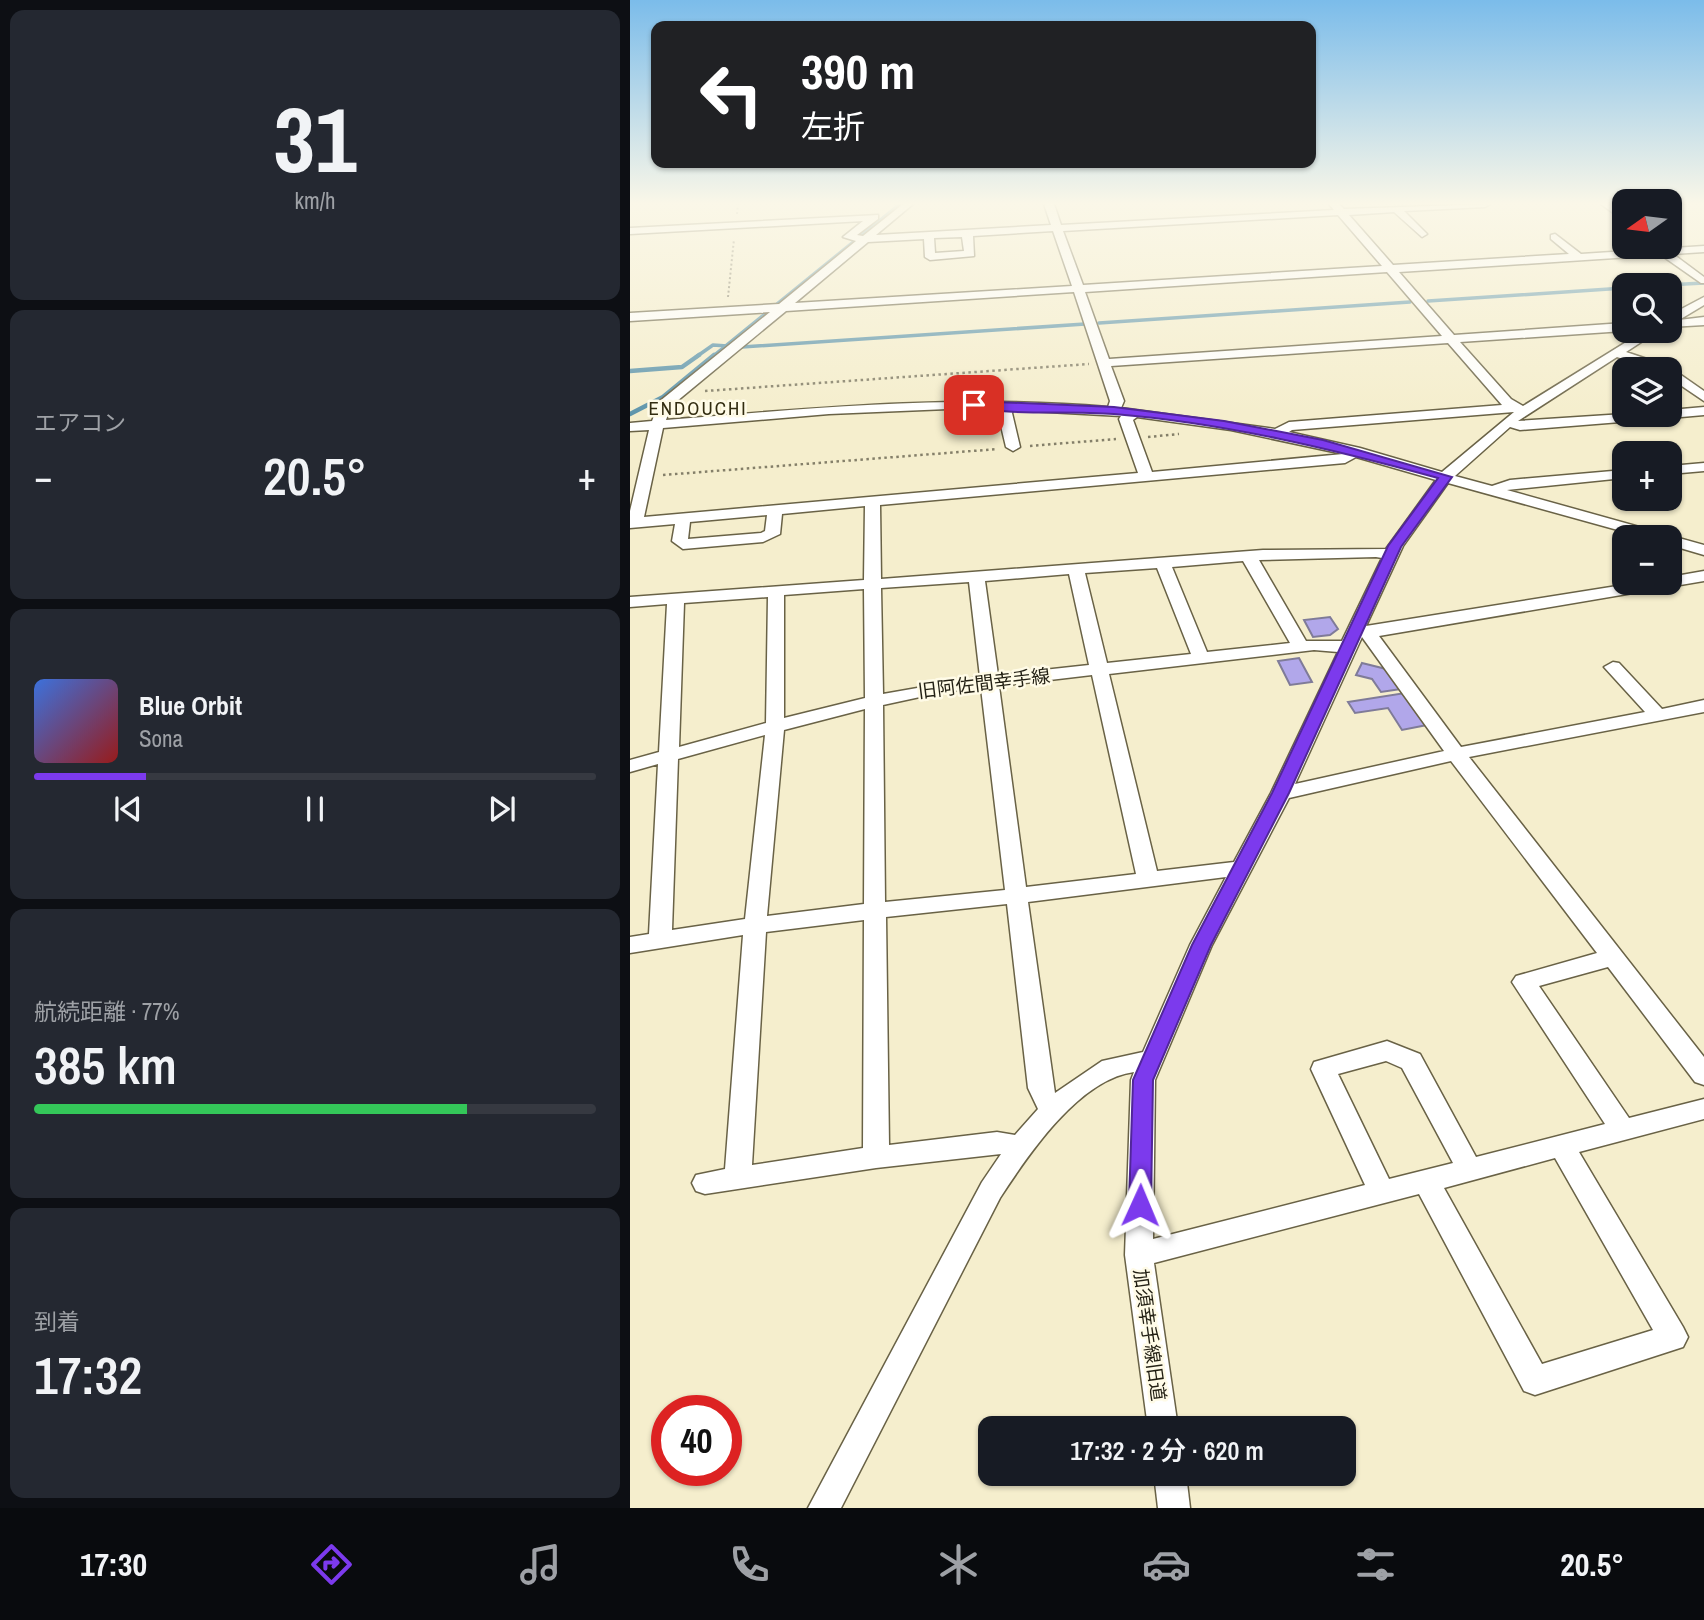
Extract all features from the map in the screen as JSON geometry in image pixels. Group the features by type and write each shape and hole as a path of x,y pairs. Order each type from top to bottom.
{"street":[{"path":"817,274 664,404 632,523 1345,459 1354,451"},
{"path":"1074,274 1118,401 1114,410"},
{"path":"630,317 1291,274"},
{"path":"1395,274 1515,413 1520,426 1612,419"},
{"path":"1694,274 1701,280"},
{"path":"1682,314 1704,300"},
{"path":"1682,322 1704,321"},
{"path":"1105,363 1612,328"},
{"name":"加須幸手線旧道","path":"1161,1416 1139,1255 1143,1080 1201,945 1281,793 1357,637 1391,555 1410,524 1446,477 1485,445 1515,413 1632,343"},
{"path":"1616,353 1628,357"},
{"path":"1682,381 1704,397"},
{"path":"1009,405 1005,413 1013,447"},
{"path":"630,427 847,409 1009,405 1114,410 1279,433 1354,451 1616,525"},
{"path":"1682,413 1704,411"},
{"path":"1133,412 1126,419 1147,477"},
{"path":"1279,433 1285,426 1515,413"},
{"path":"1682,469 1704,467"},
{"path":"1494,490 1510,484 1612,475"},
{"path":"873,500 872,910 876,1157"},
{"path":"683,518 680,541 684,544 772,534 775,510"},
{"path":"1682,544 1704,550"},
{"path":"630,602 1249,557 1377,552 1391,555"},
{"path":"1249,557 1301,647"},
{"path":"1163,563 1201,658"},
{"path":"1076,569 1148,879"},
{"path":"976,576 1041,1088 1046,1101 1055,1109"},
{"path":"1682,580 1704,576"},
{"path":"738,1178 755,925 775,726 776,590"},
{"name":"旧阿佐間幸手線","path":"630,766 874,700 991,680 1301,647 1612,592"},
{"path":"660,939 676,597"},
{"path":"1357,637 1456,754 1704,1075"},
{"path":"1613,667 1658,715"},
{"path":"1281,793 1456,754 1704,706"},
{"path":"630,945 872,910 1015,896 1241,868"},
{"path":"1613,957 1524,982 1623,1130"},
{"path":"1382,1192 1323,1069 1387,1051 1411,1061 1470,1170"},
{"path":"824,1508 991,1190 1018,1148 1055,1109 1094,1078 1112,1067 1153,1061"},
{"path":"1139,1255 1704,1110"},
{"path":"705,1184 876,1157 997,1143 1011,1144 1018,1148"},
{"path":"1426,1181 1535,1381 1673,1337 1562,1146"},
{"path":"1171,1486 1174,1508"}],"path":[{"path":"727,310 730,274"},
{"path":"677,393 1105,363"},
{"path":"645,476 1186,434"}],"building":[{"path":"1330,617 1338,629 1330,635 1313,637 1304,620"},
{"path":"1299,658 1312,682 1290,685 1278,661"},
{"path":"1362,663 1386,669 1401,689 1381,692 1372,679 1356,675"},
{"path":"1405,693 1427,725 1402,730 1388,708 1355,713 1348,702"}],"waterway":[{"path":"726,346 814,274"},
{"path":"1682,284 1704,283"},
{"path":"1428,301 1612,289"},
{"path":"1099,323 1410,302"},
{"path":"726,346 742,347 1085,324"},
{"path":"696,357 713,345 726,346"},
{"path":"712,357 726,346"},
{"path":"630,371 682,367 699,355"},
{"path":"630,414 663,397 714,355"}],"district":[{"name":"ENDOUCHI","path":"698,408"}],"route":[{"path":"974,405 1114,410 1224,424 1279,433 1446,477 1395,546 1281,793 1201,945 1143,1080 1140,1205"}]}
